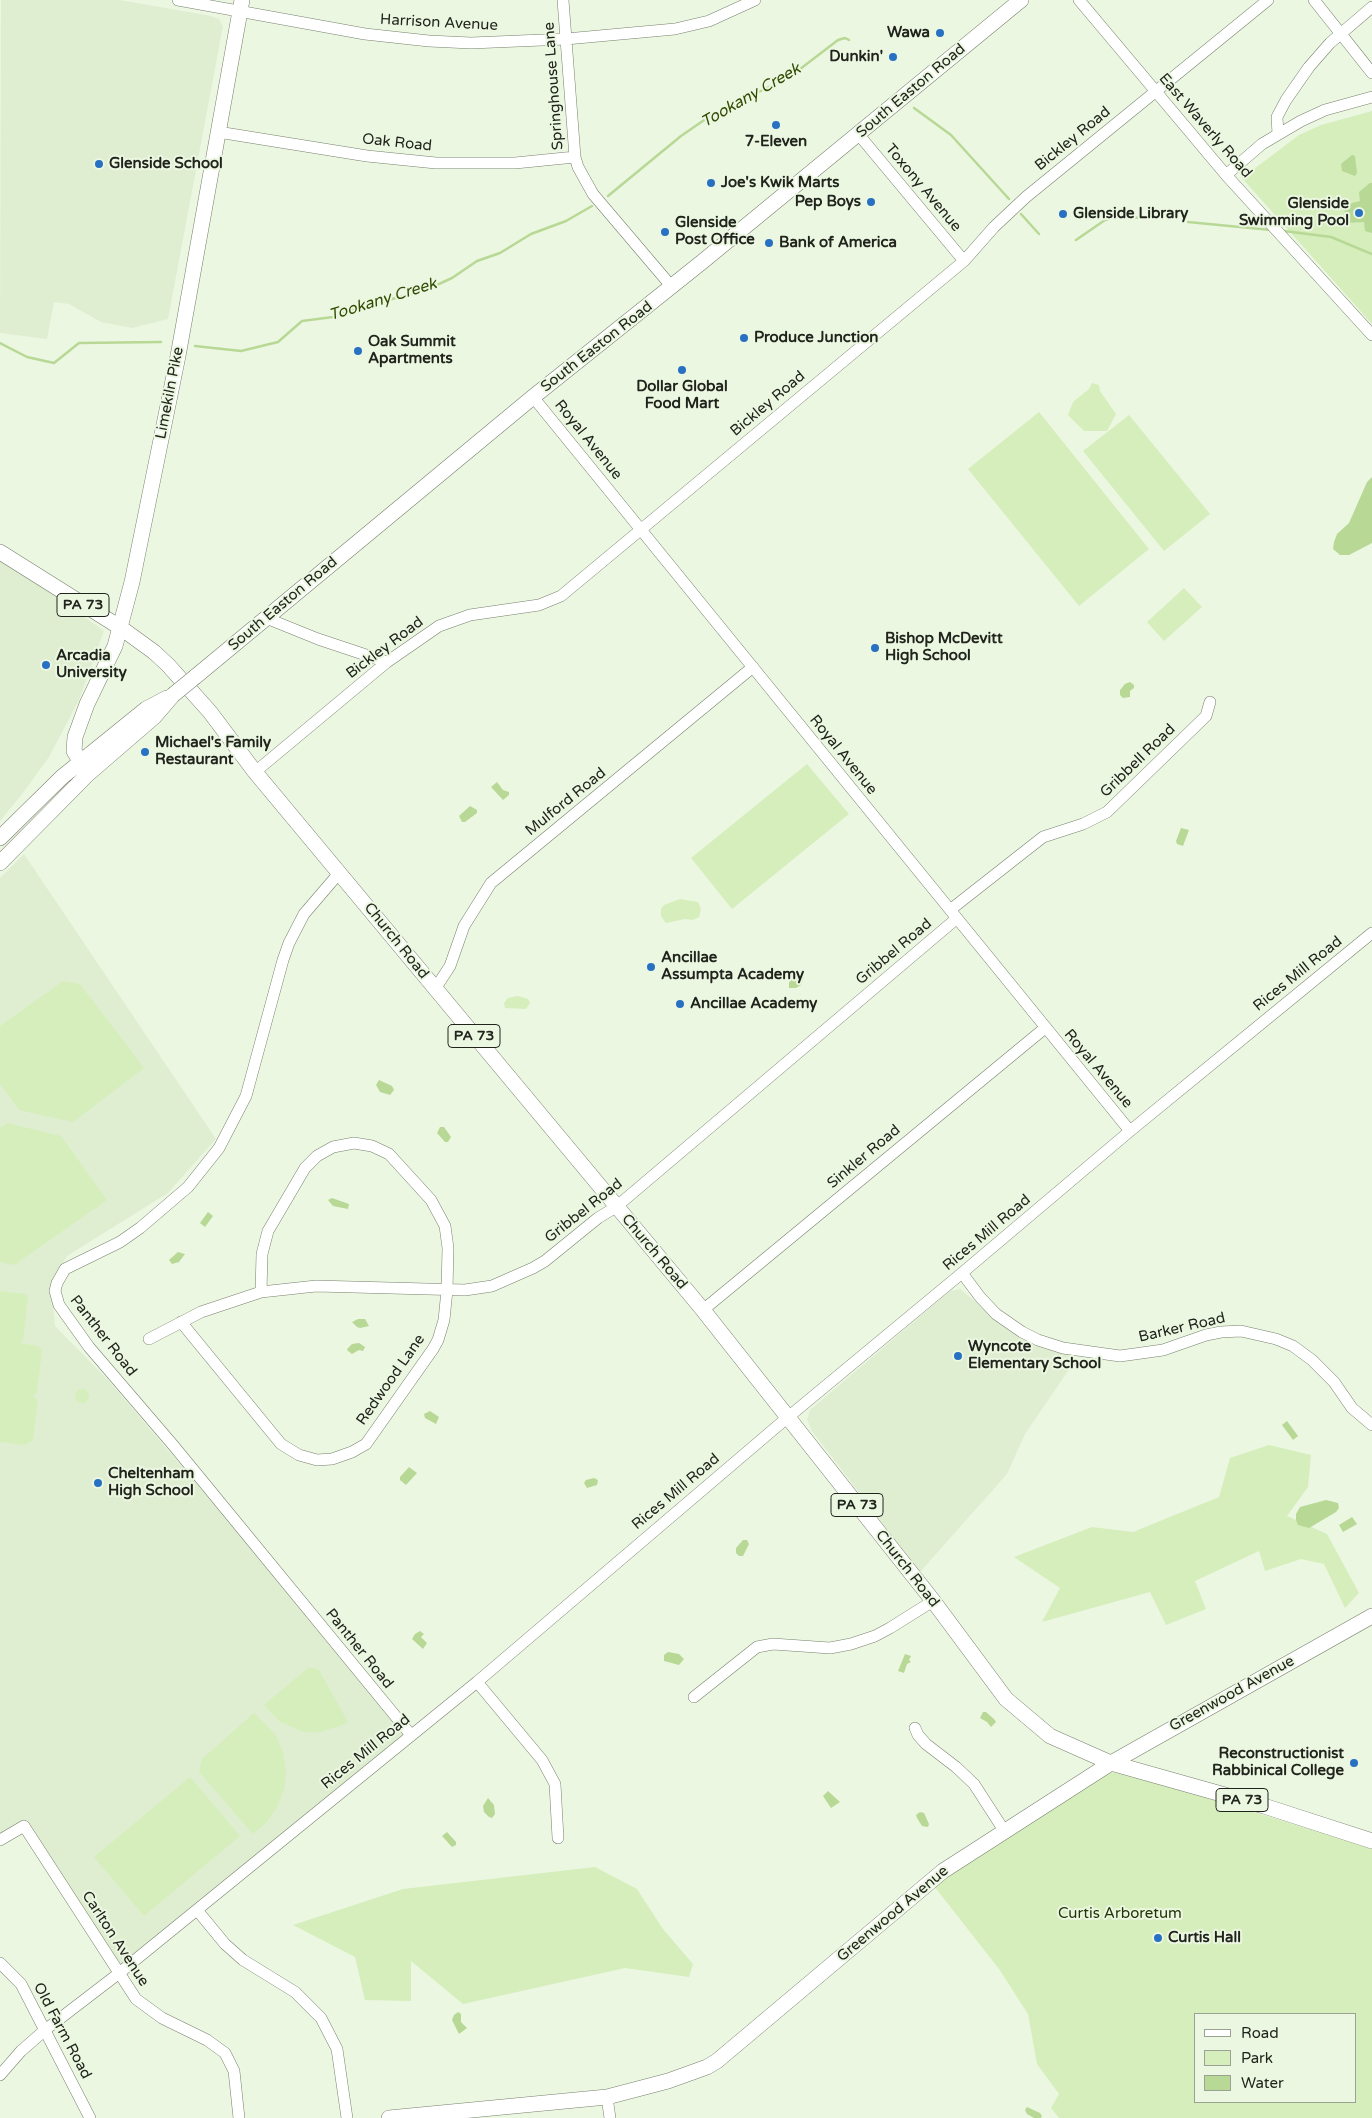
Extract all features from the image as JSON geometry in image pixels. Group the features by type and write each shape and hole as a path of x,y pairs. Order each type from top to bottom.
{"main road":[{"name":"South Easton Road","path":"0,863 84,768 146,709 173,695 533,397 859,135 1021,0"},
{"name":"Limekiln Pike","path":"84,768 74,751 78,726 115,646 132,582 176,362 241,5"},
{"name":"Church Road","path":"0,552 121,628 168,665 210,712 255,772 703,1310 933,1601 1006,1699 1050,1736 1111,1763 1264,1806 1372,1841"},
{"name":"South Easton Road","path":"0,838 62,777 84,768"},
{"name":"Greenwood Avenue","path":"388,2118 606,2096 682,2077 717,2061 943,1871 1111,1763 1372,1616"}],"street":[{"name":"Harrison Avenue","path":"178,0 241,5 365,34 429,41 471,43 566,38 692,26 723,16 755,0"},
{"name":"Springhouse Lane","path":"563,0 575,157 582,176 594,194 672,287"},
{"name":"East Waverly Road","path":"1079,0 1226,175 1372,336"},
{"name":"Bickley Road","path":"255,772 387,662 430,631 448,622 470,615 531,606 561,596 964,261 1012,209 1268,0"},
{"path":"1314,0 1372,73"},
{"path":"1278,134 1277,117 1286,100 1316,57 1372,8"},
{"path":"1226,175 1262,144 1278,134 1325,110 1372,96"},
{"name":"Oak Road","path":"218,132 367,156 427,162 499,163 575,157"},
{"name":"Toxony Avenue","path":"859,135 964,261"},
{"name":"Royal Avenue","path":"533,397 1044,1028 1130,1130"},
{"path":"266,618 326,642 387,662"},
{"name":"Mulford Road","path":"435,989 450,966 464,926 491,883 753,668"},
{"name":"Gribbell Road","path":"953,915 1043,837 1083,824 1107,812 1206,716 1210,702"},
{"name":"Panther Road","path":"340,872 313,902 297,928 283,960 246,1096 218,1148 203,1170 188,1187 140,1228 120,1242 71,1265 60,1275 55,1291 59,1305 89,1346 173,1445 411,1735"},
{"name":"Gribbel Road","path":"149,1339 210,1309 261,1292 316,1286 447,1290 484,1287 519,1275 545,1261 598,1218 616,1207 953,915"},
{"name":"Rices Mill Road","path":"0,2075 21,2051 45,2030 118,1974 477,1682 788,1417 962,1273 1130,1130 1372,933"},
{"name":"Sinkler Road","path":"703,1310 1044,1028"},
{"name":"Redwood Lane","path":"181,1322 281,1444 307,1458 326,1460 352,1452 366,1444 433,1349 444,1320 447,1290 448,1248 445,1226 437,1208 393,1157 372,1146 354,1143 339,1146 324,1152 312,1160 300,1175 266,1237 260,1268 261,1292"},
{"name":"Barker Road","path":"962,1273 996,1314 1030,1336 1063,1348 1120,1356 1163,1350 1206,1335 1221,1332 1242,1331 1276,1339 1293,1346 1312,1360 1334,1382 1352,1408 1372,1424"},
{"path":"694,1697 757,1647 772,1644 830,1648 851,1644 890,1628 933,1601"},
{"path":"477,1682 542,1760 555,1784 558,1838"},
{"path":"915,1728 926,1744 956,1767 974,1784 1004,1832"},
{"name":"Carlton Avenue","path":"0,1840 24,1826 118,1974 136,1999 152,2012 207,2040 225,2054 234,2071 239,2118"},
{"path":"197,1910 220,1939 243,1960 295,1992 321,2018 337,2049 348,2118"},
{"name":"Old Farm Road","path":"0,1963 21,1984 90,2118"},
{"path":"606,2096 610,2118"}],"shaded area":[{"name":"Glenside School","path":"1,0 120,0 211,16 219,19 223,26 168,319 132,328 101,322 69,304 54,302 47,339 0,333"},
{"name":"Arcadia University","path":"0,555 104,631 79,700 49,757 0,821"},
{"name":"Cheltenham High School","path":"24,854 216,1139 168,1193 67,1256 51,1283 55,1326 108,1380 411,1735 118,1974 24,1826 0,1840 0,878"},
{"path":"960,1289 1013,1332 1055,1352 1073,1354 1072,1365 1025,1434 1007,1474 920,1572 812,1431 807,1419 810,1410 950,1291"}],"green space":[{"path":"1372,111 1372,324 1242,178 1299,135 1321,125"},
{"path":"1092,383 1099,385 1100,391 1116,414 1107,431 1084,431 1068,415 1073,402 1089,389"},
{"path":"1039,412 1149,549 1079,606 968,469"},
{"path":"1129,415 1210,514 1164,551 1083,451"},
{"path":"1184,588 1202,607 1164,641 1147,622"},
{"path":"807,764 849,814 732,909 691,858"},
{"path":"680,899 698,902 701,909 699,917 693,920 685,919 666,923 661,916 661,909 664,905"},
{"path":"63,981 80,984 144,1068 73,1122 19,1110 0,1084 0,1026"},
{"path":"518,996 528,999 530,1003 526,1009 505,1008 504,1003 508,998"},
{"path":"7,1123 61,1136 107,1200 14,1265 0,1262 0,1128"},
{"path":"0,1291 28,1296 23,1340 19,1343 38,1346 42,1350 37,1392 33,1396 38,1400 33,1440 25,1445 0,1442"},
{"path":"79,1389 85,1389 89,1396 85,1403 79,1403 75,1399 75,1393"},
{"path":"1269,1445 1311,1455 1308,1487 1287,1516 1327,1534 1359,1593 1345,1608 1324,1564 1301,1559 1265,1571 1259,1551 1195,1581 1206,1609 1166,1625 1150,1592 1042,1622 1060,1588 1014,1557 1092,1527 1133,1532 1219,1497 1230,1458"},
{"path":"309,1667 319,1670 348,1722 316,1733 300,1731 279,1721 264,1705"},
{"path":"254,1713 275,1734 283,1752 286,1772 284,1790 277,1807 267,1822 253,1834 199,1772 202,1759"},
{"name":"Curtis Arboretum","path":"1106,1772 1162,1785 1372,1849 1372,2118 1059,2118 1051,2108 1059,2094 1037,2064 1028,2014 999,1969 934,1886"},
{"path":"190,1777 240,1836 144,1916 94,1857"},
{"path":"595,1867 637,1889 663,1929 693,1964 689,1977 625,1968 463,2004 411,1961 411,2001 365,2000 355,1957 293,1925 403,1889"}],"water":[{"path":"1352,155 1355,156 1357,173 1355,176 1342,171 1341,164"},
{"name":"Glenside Swimming Pool","path":"1372,183 1372,233 1365,231 1364,222 1346,223 1344,205 1360,201 1359,192"},
{"path":"1372,477 1372,543 1349,555 1340,555 1333,549 1337,534 1349,523 1367,482"},
{"path":"1130,682 1134,685 1134,688 1130,691 1130,697 1123,698 1120,695 1120,690 1125,684"},
{"path":"497,782 503,790 509,792 509,795 503,800 491,787"},
{"path":"470,806 477,810 477,813 465,822 462,822 459,816"},
{"path":"1181,828 1189,830 1183,846 1177,844 1176,841"},
{"path":"800,975 804,977 801,985 796,988 789,988 789,982"},
{"path":"379,1080 392,1086 394,1090 390,1095 380,1092 376,1085"},
{"path":"440,1127 444,1127 451,1137 448,1142 445,1142 437,1133"},
{"path":"332,1198 349,1204 348,1209 333,1206 328,1200"},
{"path":"208,1212 213,1216 205,1227 200,1223"},
{"path":"178,1252 185,1254 179,1262 172,1264 169,1260"},
{"path":"358,1319 365,1319 369,1326 357,1327 352,1322"},
{"path":"359,1343 365,1347 363,1351 359,1350 352,1354 348,1351 347,1349 352,1344"},
{"path":"430,1411 439,1417 436,1424 425,1418 424,1414"},
{"path":"1287,1421 1298,1436 1293,1440 1282,1425"},
{"path":"409,1467 417,1473 406,1485 400,1480 400,1477"},
{"path":"594,1478 598,1480 597,1485 587,1488 584,1483 586,1480"},
{"path":"1326,1500 1338,1503 1339,1508 1336,1512 1309,1528 1298,1525 1296,1514 1300,1507"},
{"path":"1352,1517 1357,1524 1343,1532 1339,1525"},
{"path":"743,1540 747,1540 749,1544 743,1556 739,1556 736,1553 736,1548"},
{"path":"420,1631 424,1634 421,1637 427,1643 423,1649 412,1639"},
{"path":"668,1652 679,1654 684,1659 679,1665 664,1661 664,1655"},
{"path":"905,1654 911,1656 909,1660 911,1662 907,1664 904,1673 898,1671"},
{"path":"983,1712 986,1712 996,1722 991,1727 980,1718"},
{"path":"828,1791 840,1802 831,1808 823,1796"},
{"path":"488,1798 494,1805 495,1814 492,1818 484,1812 483,1806"},
{"path":"920,1812 924,1813 929,1824 928,1827 922,1826 917,1818 916,1815"},
{"path":"447,1832 456,1842 456,1845 452,1847 442,1836"},
{"path":"458,2012 461,2014 461,2022 467,2028 459,2034 452,2020"},
{"path":"1027,2107 1040,2113 1041,2118 1034,2118 1027,2114 1025,2110"}],"waterway":[{"name":"Tookany Creek","path":"608,196 681,136 710,116 791,76 838,40 845,38 849,40"},
{"name":"Tookany Creek","path":"914,108 951,135 1009,199"},
{"name":"Tookany Creek","path":"195,346 241,351 278,342 302,321 333,317 354,309 426,290 452,278 477,261 500,253 531,234 566,221 592,206"},
{"name":"Tookany Creek","path":"1021,214 1039,234"},
{"name":"Tookany Creek","path":"1076,240 1105,220 1115,217 1146,218"},
{"name":"Tookany Creek","path":"1188,222 1271,230"},
{"name":"Tookany Creek","path":"1284,231 1331,237 1372,254"},
{"name":"Tookany Creek","path":"0,343 27,357 54,363 79,343 161,342"}],"place":[{"name":"Wawa","path":"940,33"},
{"name":"Dunkin'","path":"893,57"},
{"name":"7-Eleven","path":"776,125"},
{"name":"Glenside School","path":"99,164"},
{"name":"Joe's Kwik Marts","path":"711,183"},
{"name":"Pep Boys","path":"871,202"},
{"name":"Glenside Swimming Pool","path":"1359,213"},
{"name":"Glenside Library","path":"1063,214"},
{"name":"Glenside Post Office","path":"665,232"},
{"name":"Bank of America","path":"769,243"},
{"name":"Produce Junction","path":"744,338"},
{"name":"Oak Summit Apartments","path":"358,351"},
{"name":"Dollar Global Food Mart","path":"682,370"},
{"name":"Bishop McDevitt High School","path":"875,648"},
{"name":"Arcadia University","path":"46,665"},
{"name":"Michael's Family Restaurant","path":"145,752"},
{"name":"Ancillae Assumpta Academy","path":"651,967"},
{"name":"Ancillae Academy","path":"680,1004"},
{"name":"Wyncote Elementary School","path":"958,1356"},
{"name":"Cheltenham High School","path":"98,1483"},
{"name":"Reconstructionist Rabbinical College","path":"1354,1763"},
{"name":"Curtis Hall","path":"1158,1938"}]}
